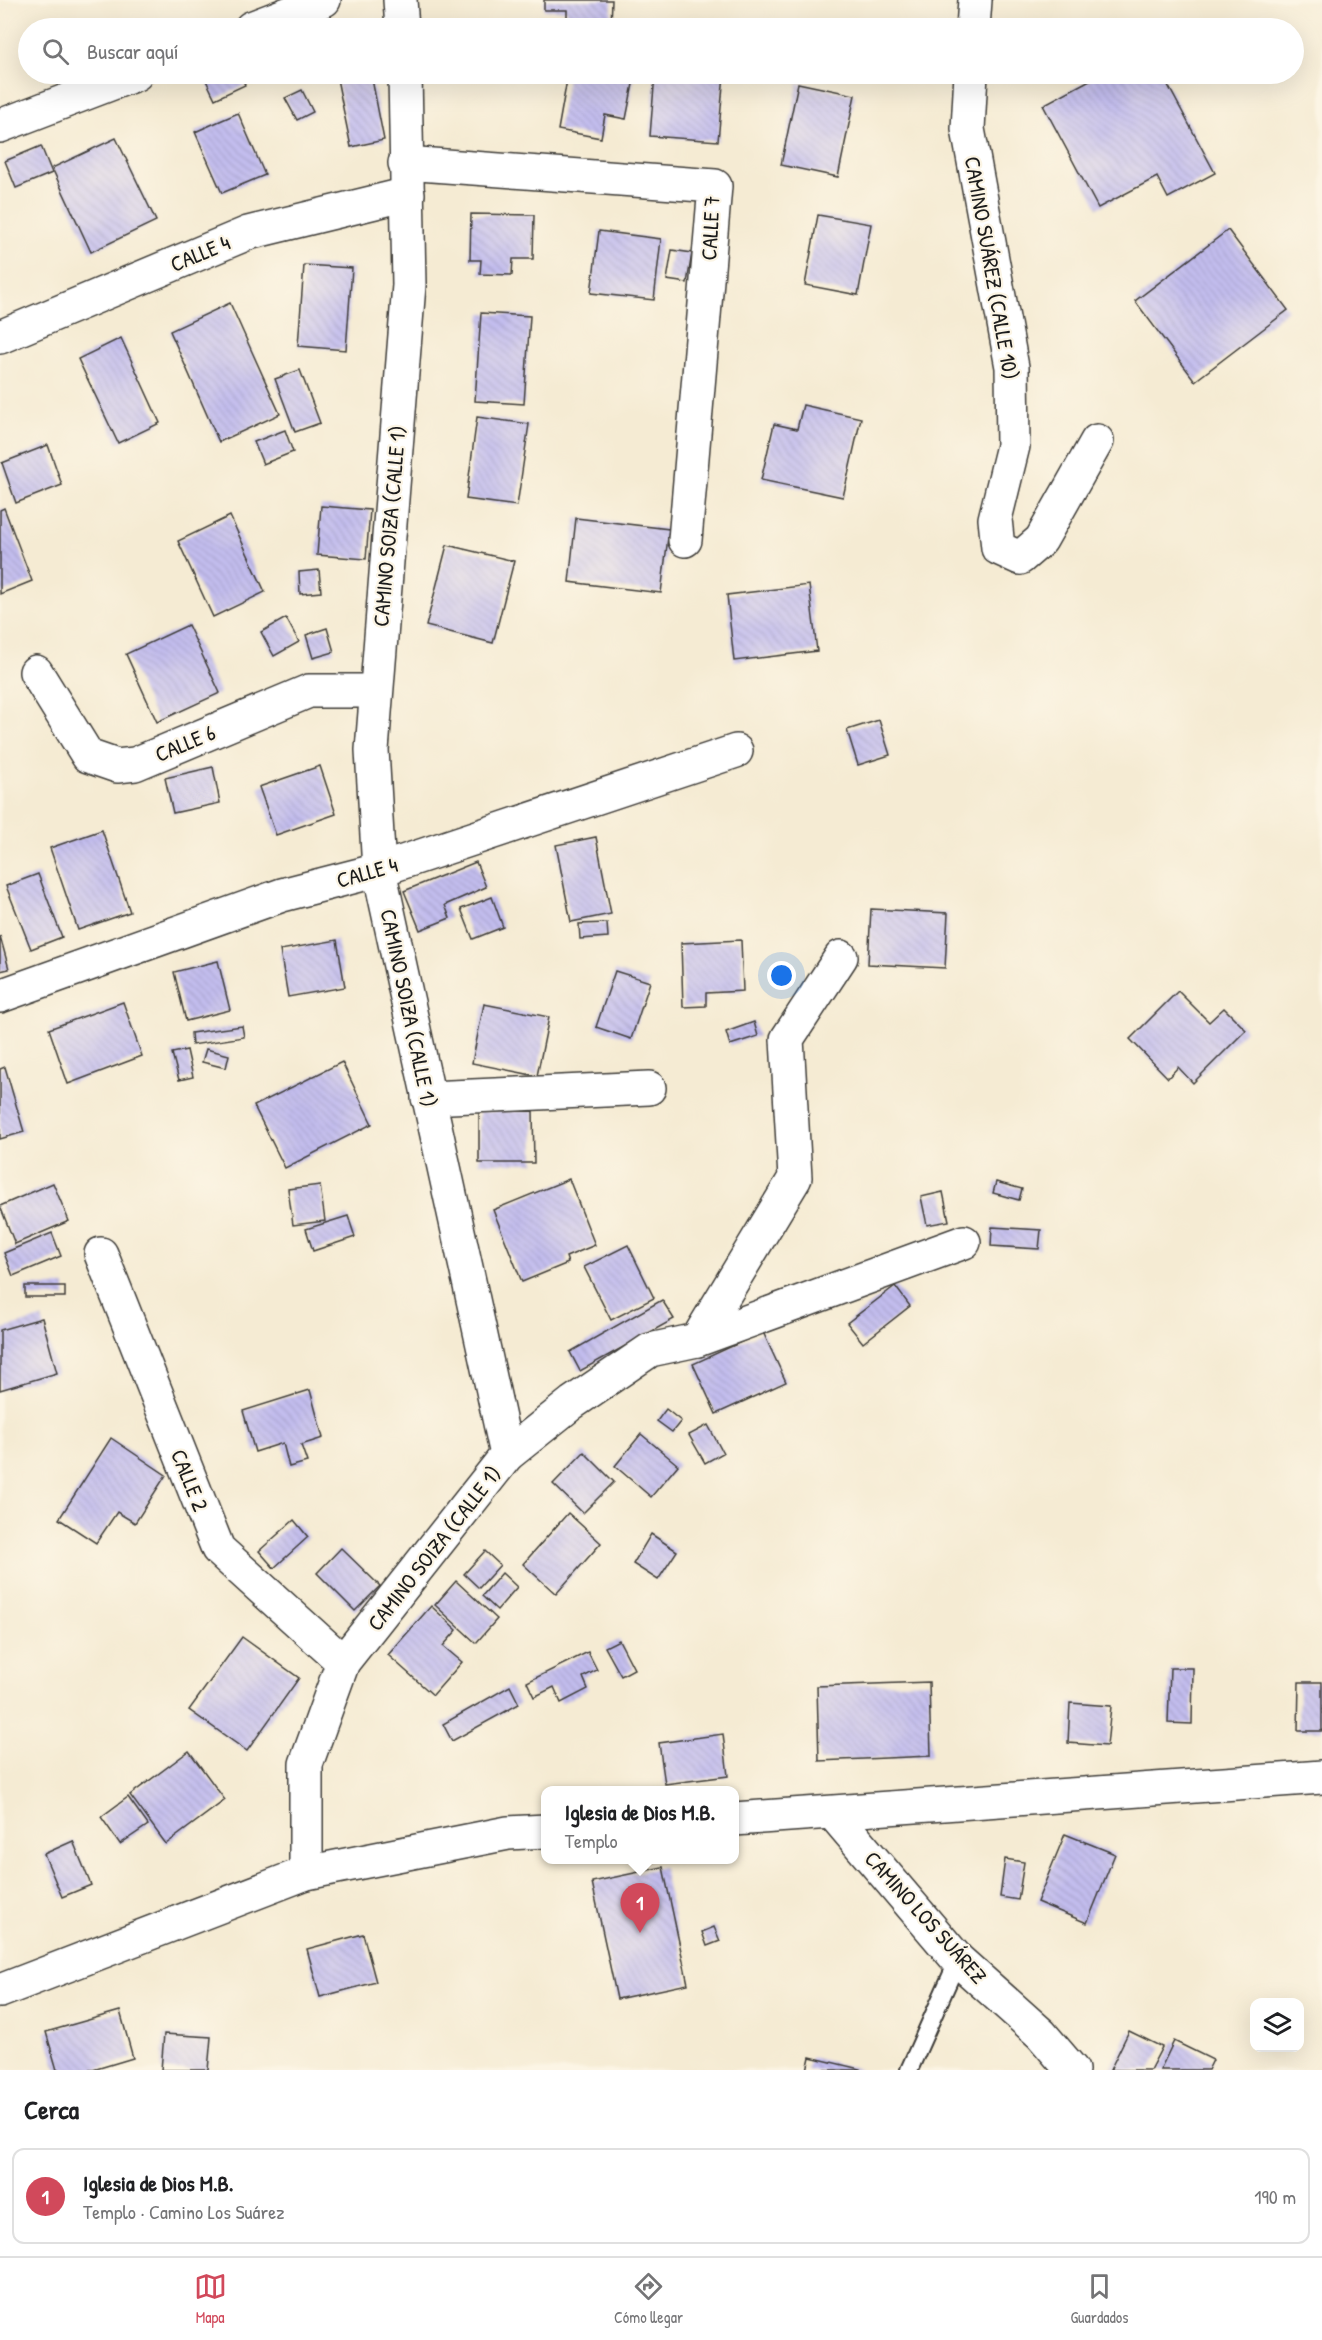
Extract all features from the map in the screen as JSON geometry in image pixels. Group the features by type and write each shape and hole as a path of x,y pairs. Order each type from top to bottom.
{"street":[{"path":"277,18 324,0"},
{"path":"400,0 401,18"},
{"path":"974,18 975,0"},
{"path":"0,126 110,84"},
{"name":"CAMINO SOIZA (CALLE 1)","path":"306,1874 306,1764 343,1662 507,1455 379,870 372,750 410,285 405,84"},
{"name":"CAMINO SUÁREZ (CALLE 10)","path":"970,84 968,129 1012,367 1013,446 995,519 998,548 1020,558 1041,540 1096,441"},
{"name":"CALLE 4","path":"0,337 248,233 406,178"},
{"name":"CALLE 7","path":"406,178 715,186 685,540"},
{"name":"CALLE 6","path":"36,672 88,756 117,766 135,764 309,691 376,691"},
{"name":"CALLE 4","path":"0,996 282,895 379,870 736,751"},
{"path":"697,1340 795,1178 788,1040 841,957"},
{"path":"428,1098 648,1088"},
{"path":"507,1455 572,1403 650,1350 697,1340 964,1242"},
{"name":"CALLE 2","path":"101,1254 218,1549 343,1662"},
{"path":"739,1819 1322,1777"},
{"name":"CAMINO LOS SUÁREZ","path":"833,1813 958,1960 1041,2034 1072,2070"},
{"path":"0,1990 306,1874 508,1833 541,1831"}],"lane":[{"path":"909,2070 958,1960"}],"building":[{"path":"544,0 612,0 611,18 567,18 567,10 544,10"},
{"path":"208,84 245,84 245,85 215,99"},
{"path":"338,84 373,84 384,140 351,147"},
{"path":"566,84 633,84 626,119 605,115 601,138 558,130"},
{"path":"654,84 723,84 718,141 650,136"},
{"path":"798,84 855,95 838,177 781,165"},
{"path":"1082,84 1167,84 1215,173 1168,198 1157,177 1098,208 1043,105"},
{"path":"302,90 313,112 297,120 285,98"},
{"path":"238,113 265,175 222,193 195,132"},
{"path":"116,138 156,221 91,252 52,168"},
{"path":"41,146 52,173 16,188 5,161"},
{"path":"471,214 534,215 533,259 513,259 512,275 480,274 481,260 470,260"},
{"path":"818,215 871,224 858,295 805,285"},
{"path":"1228,230 1288,310 1195,381 1135,301"},
{"path":"599,231 661,239 654,300 591,293"},
{"path":"672,250 692,253 687,283 667,280"},
{"path":"304,265 352,268 346,350 298,346"},
{"path":"230,303 280,414 219,442 170,331"},
{"path":"481,313 530,316 524,404 475,401"},
{"path":"121,338 160,423 118,443 78,359"},
{"path":"300,370 320,423 295,432 275,379"},
{"path":"803,405 861,418 843,497 761,480 774,424 797,429"},
{"path":"477,417 529,424 517,506 466,499"},
{"path":"285,430 293,452 263,464 254,442"},
{"path":"48,445 62,485 16,503 2,463"},
{"path":"321,506 370,510 366,559 317,555"},
{"path":"4,508 32,581 0,594 0,510"},
{"path":"230,516 265,592 213,617 178,541"},
{"path":"576,518 669,529 661,593 569,582"},
{"path":"447,545 514,561 493,643 426,626"},
{"path":"319,570 321,592 300,594 299,572"},
{"path":"809,585 817,651 734,661 727,595"},
{"path":"286,618 299,642 274,656 261,632"},
{"path":"188,625 220,693 157,722 126,654"},
{"path":"327,628 334,652 313,658 306,635"},
{"path":"879,720 890,755 858,765 847,730"},
{"path":"320,766 336,814 276,835 259,787"},
{"path":"213,767 220,803 173,813 165,778"},
{"path":"102,830 130,912 78,930 50,848"},
{"path":"596,837 611,914 571,922 556,845"},
{"path":"476,862 486,887 445,905 450,918 420,930 404,891"},
{"path":"38,874 62,937 31,949 6,886"},
{"path":"492,897 503,927 473,939 461,909"},
{"path":"871,909 948,913 945,968 868,964"},
{"path":"607,923 608,937 580,939 579,924"},
{"path":"0,936 9,969 0,971"},
{"path":"337,940 345,987 288,997 280,950"},
{"path":"741,940 743,991 706,993 706,1006 683,1007 681,943"},
{"path":"218,961 230,1010 186,1021 174,972"},
{"path":"615,971 650,982 631,1039 596,1027"},
{"path":"1178,991 1209,1022 1224,1008 1246,1030 1193,1083 1178,1067 1168,1078 1130,1039"},
{"path":"123,1002 142,1056 68,1084 49,1029"},
{"path":"484,1004 549,1017 537,1076 472,1063"},
{"path":"754,1022 758,1036 730,1045 726,1032"},
{"path":"242,1026 244,1037 192,1045 191,1033"},
{"path":"206,1049 229,1055 226,1068 202,1062"},
{"path":"187,1050 193,1077 179,1080 172,1053"},
{"path":"342,1062 372,1124 285,1168 254,1106"},
{"path":"5,1067 24,1132 0,1139 0,1069"},
{"path":"533,1111 534,1163 479,1163 479,1112"},
{"path":"569,1179 595,1245 566,1257 568,1263 522,1282 493,1210"},
{"path":"996,1182 1022,1189 1019,1200 993,1193"},
{"path":"53,1183 69,1221 15,1244 0,1206"},
{"path":"320,1185 325,1221 293,1225 288,1189"},
{"path":"943,1192 949,1221 927,1225 921,1197"},
{"path":"348,1216 355,1237 313,1251 306,1229"},
{"path":"992,1227 1041,1230 1039,1249 991,1246"},
{"path":"52,1233 61,1256 13,1276 4,1253"},
{"path":"628,1245 654,1298 611,1320 584,1267"},
{"path":"25,1286 65,1286 65,1297 25,1297"},
{"path":"895,1286 910,1306 863,1343 847,1323"},
{"path":"662,1300 674,1319 580,1371 570,1352"},
{"path":"42,1318 57,1373 0,1390 0,1330"},
{"path":"763,1332 786,1382 716,1414 693,1364"},
{"path":"310,1390 323,1438 301,1445 307,1462 289,1467 283,1443 255,1452 243,1411"},
{"path":"666,1409 681,1421 672,1432 657,1421"},
{"path":"708,1425 723,1453 705,1463 689,1435"},
{"path":"641,1434 678,1465 651,1497 615,1466"},
{"path":"111,1438 166,1475 135,1523 117,1512 96,1543 59,1519"},
{"path":"584,1452 614,1482 583,1513 553,1484"},
{"path":"568,1513 601,1543 556,1594 523,1564"},
{"path":"294,1520 308,1537 274,1568 259,1551"},
{"path":"651,1534 677,1551 658,1580 633,1564"},
{"path":"341,1548 380,1586 355,1611 317,1573"},
{"path":"485,1551 500,1565 479,1588 464,1574"},
{"path":"502,1573 517,1587 497,1610 482,1596"},
{"path":"456,1581 497,1619 476,1643 435,1605"},
{"path":"431,1606 457,1630 443,1646 462,1662 433,1695 388,1655"},
{"path":"242,1637 299,1678 247,1751 189,1710"},
{"path":"619,1640 634,1669 621,1676 605,1647"},
{"path":"588,1652 597,1670 583,1677 588,1689 561,1703 554,1687 534,1697 527,1682"},
{"path":"1170,1668 1193,1668 1192,1724 1168,1723"},
{"path":"929,1682 931,1756 819,1761 817,1686"},
{"path":"1299,1682 1322,1682 1322,1731 1298,1731"},
{"path":"510,1686 519,1704 452,1741 443,1724"},
{"path":"1070,1703 1111,1706 1107,1746 1068,1743"},
{"path":"723,1734 728,1776 665,1784 659,1743"},
{"path":"189,1751 225,1800 166,1844 130,1795"},
{"path":"128,1797 148,1825 120,1844 101,1817"},
{"path":"1065,1834 1115,1854 1087,1923 1037,1902"},
{"path":"73,1841 91,1885 62,1897 44,1854"},
{"path":"1005,1859 1024,1862 1018,1900 1000,1897"},
{"path":"663,1867 688,1984 617,1999 592,1882"},
{"path":"714,1927 720,1941 707,1946 702,1932"},
{"path":"363,1934 376,1982 320,1997 307,1949"},
{"path":"120,2011 133,2058 93,2070 57,2070 46,2032"},
{"path":"1129,2031 1162,2047 1150,2070 1110,2070"},
{"path":"164,2034 211,2037 208,2070 161,2070"},
{"path":"1174,2041 1213,2060 1208,2070 1160,2070"},
{"path":"810,2057 860,2069 860,2070 807,2070"}],"place":[{"name":"Iglesia de Dios M.B.","path":"640,1933"}]}
